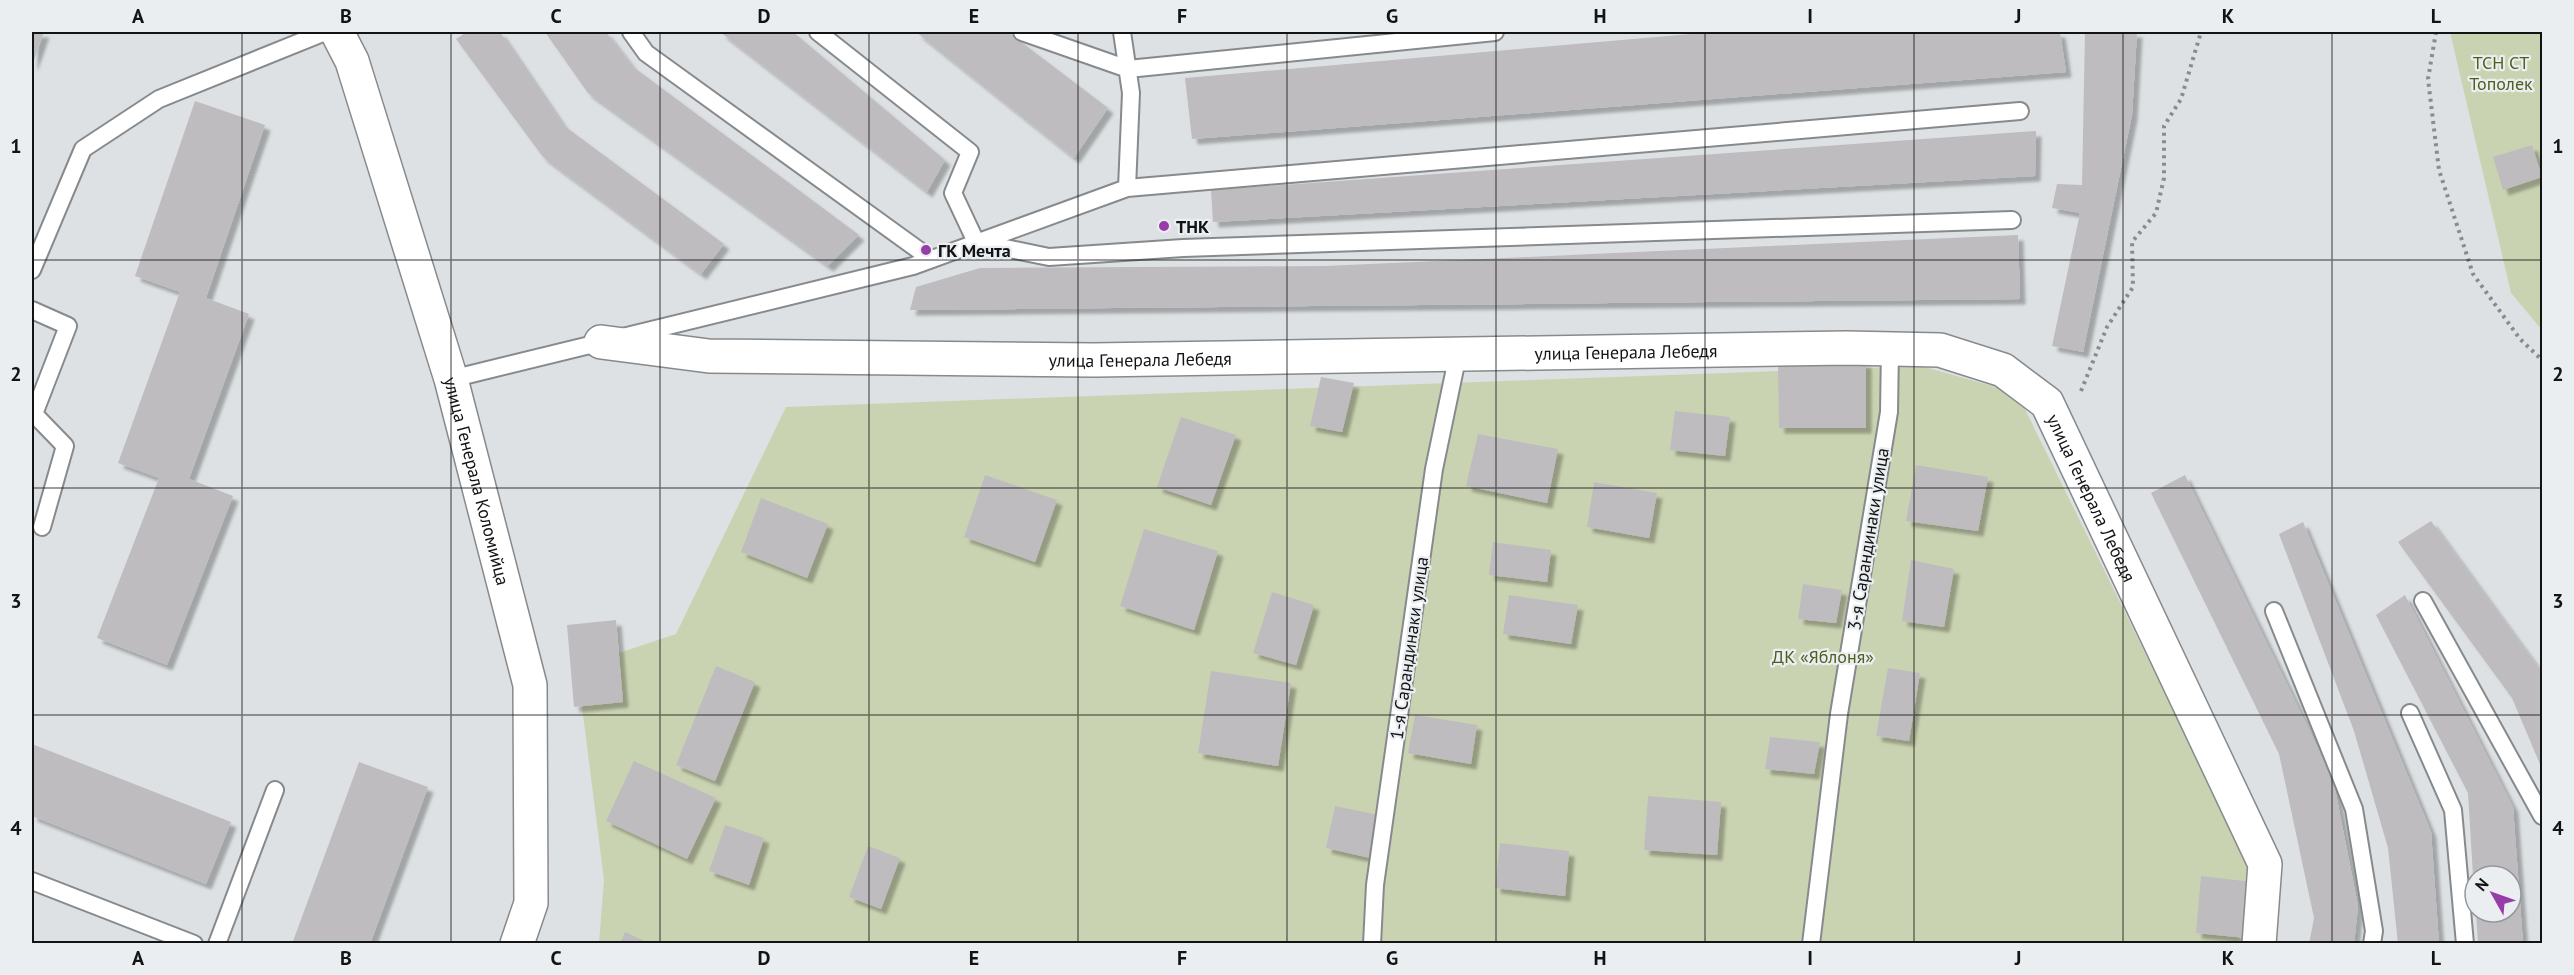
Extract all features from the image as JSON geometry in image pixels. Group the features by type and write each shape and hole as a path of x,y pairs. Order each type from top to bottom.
{"street":[{"name":"улица Генерала Коломийца","path":"337,32 352,61 451,379 530,685 531,903 517,944"},
{"name":"улица Генерала Лебедя","path":"601,342 709,356 1094,360 1890,349 1940,350 2003,370 2047,403 2265,864 2259,944"}],"lane":[{"path":"32,270 83,149 159,99 325,32"},
{"path":"631,32 646,53 931,259"},
{"path":"818,32 970,152 953,193 976,243"},
{"path":"1022,32 1128,69 1495,32"},
{"path":"1122,32 1131,93 1127,188"},
{"path":"451,379 913,266 1127,188 2020,111"},
{"path":"976,243 1049,257 1183,248 2012,220"},
{"path":"32,310 68,326 34,414 65,446 42,526"},
{"name":"3-я Сарандинаки улица","path":"1811,944 1839,714 1889,412 1890,349"},
{"name":"1-я Сарандинаки улица","path":"1372,944 1375,885 1434,469 1458,354"},
{"path":"2423,601 2542,816"},
{"path":"2274,611 2354,809 2374,931 2372,944"},
{"path":"2410,713 2453,810 2465,944"},
{"path":"217,944 275,790"},
{"path":"32,881 194,944"}],"path":[{"path":"2047,403 2081,392 2107,327 2133,287 2132,242 2156,213 2164,178 2164,126 2181,99 2201,32"},
{"path":"2436,32 2428,80 2439,170 2473,274 2520,339 2542,360"}],"green space":[{"name":"ТСН СТ Тополек","path":"2450,32 2542,32 2542,330 2511,293"},
{"name":"ДК «Яблоня»","path":"1921,366 2017,393 2250,866 2239,943 599,943 604,880 577,667 676,634 786,407"}],"building":[{"path":"32,32 44,32 32,66"},
{"path":"467,32 500,32 563,125 724,244 701,274 543,157 456,39"},
{"path":"545,32 606,32 632,66 859,235 828,266 588,93"},
{"path":"720,32 793,32 945,160 927,192"},
{"path":"916,32 1008,32 1108,108 1074,158"},
{"path":"1714,32 2060,32 2066,72 1192,139 1185,78"},
{"path":"2085,32 2137,32 2132,115 2083,352 2052,346 2080,213 2052,208 2057,184 2082,185"},
{"path":"195,101 265,125 206,298 249,314 189,479 233,496 167,665 97,638 159,478 118,463 180,292 135,276"},
{"path":"2036,131 2035,176 1213,222 1211,190"},
{"path":"2532,145 2542,177 2503,190 2493,157"},
{"path":"2018,235 2020,299 910,310 916,287 980,268 1325,266"},
{"path":"1866,362 1866,428 1779,428 1778,363"},
{"path":"1321,377 1354,383 1342,432 1310,426"},
{"path":"1675,411 1730,417 1725,456 1670,450"},
{"path":"1181,417 1236,435 1211,505 1157,487"},
{"path":"1478,434 1558,449 1547,503 1466,486"},
{"path":"1916,465 1988,477 1978,531 1906,521"},
{"path":"985,475 1057,500 1035,562 964,537"},
{"path":"2185,475 2333,779 2358,906 2354,944 2309,944 2314,918 2279,754 2151,493"},
{"path":"1594,482 1657,493 1649,538 1587,527"},
{"path":"761,498 828,524 807,578 741,552"},
{"path":"2431,521 2542,673 2542,769 2512,698 2398,542"},
{"path":"2303,522 2431,832 2439,944 2398,944 2388,848 2354,731 2279,534"},
{"path":"1144,529 1218,551 1194,630 1120,606"},
{"path":"1493,542 1551,550 1547,582 1489,575"},
{"path":"1911,560 1954,569 1944,627 1902,621"},
{"path":"1803,584 1842,590 1836,623 1798,619"},
{"path":"1272,592 1314,605 1296,665 1253,653"},
{"path":"1509,595 1578,605 1571,644 1503,634"},
{"path":"2405,595 2513,807 2517,864 2472,864 2468,793 2376,615"},
{"path":"616,620 623,702 574,707 567,625"},
{"path":"716,666 755,682 715,781 676,765"},
{"path":"1888,668 1920,673 1909,741 1876,736"},
{"path":"1211,671 1291,683 1278,766 1198,753"},
{"path":"1415,715 1477,725 1471,764 1408,753"},
{"path":"1770,737 1820,742 1814,774 1765,769"},
{"path":"32,744 231,822 206,884 32,816"},
{"path":"634,761 716,798 687,859 606,821"},
{"path":"359,762 428,787 370,944 292,944"},
{"path":"1648,796 1721,802 1717,855 1644,850"},
{"path":"1335,806 1379,815 1370,858 1326,848"},
{"path":"725,825 764,838 749,885 709,871"},
{"path":"1500,843 1569,851 1565,896 1495,888"},
{"path":"868,846 900,858 881,909 849,897"},
{"path":"2201,876 2253,882 2247,938 2196,933"},
{"path":"2477,924 2522,924 2523,944 2478,944"},
{"path":"625,932 651,944 620,944"}],"place":[{"name":"ТНК","path":"1164,226"},
{"name":"ГК Мечта","path":"926,250"}]}
